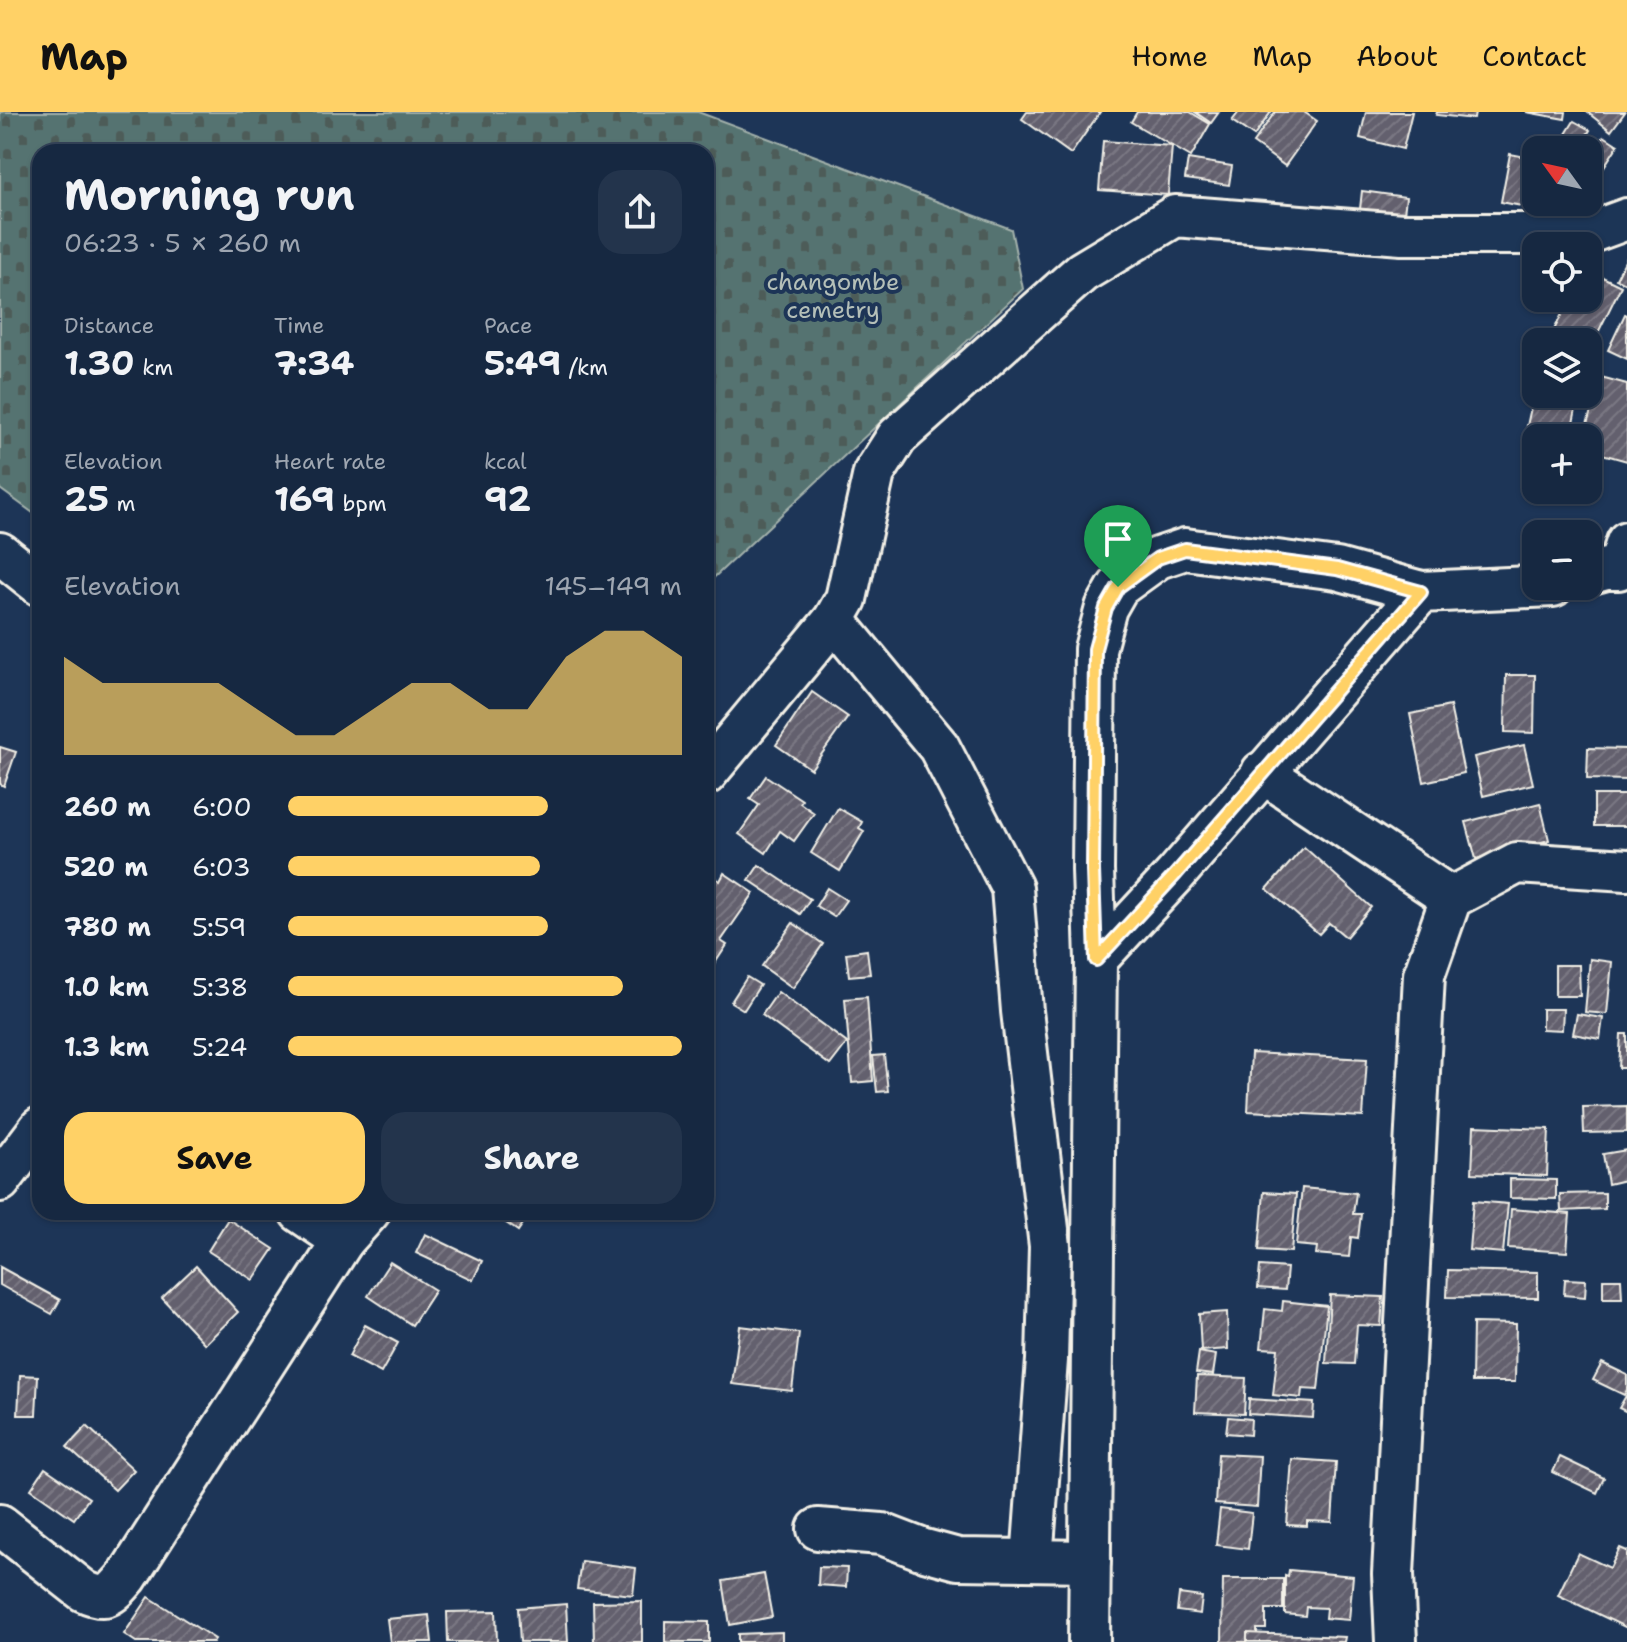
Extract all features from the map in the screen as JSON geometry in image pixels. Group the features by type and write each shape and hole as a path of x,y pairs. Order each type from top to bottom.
{"street":[{"path":"714,764 834,620 846,599 874,473 897,437 1082,272 1175,216 1415,234 1586,234 1627,219"},
{"path":"1089,1642 1096,960 1093,870 1095,649 1106,608 1118,587 1158,558 1185,549 1337,569 1421,592 1522,587"},
{"path":"0,553 32,579"},
{"path":"1096,960 1175,875 1421,592"},
{"path":"834,620 939,747 1012,888 1022,1011 1050,1246 1047,1360 1032,1560"},
{"path":"1262,772 1451,898"},
{"path":"1396,1642 1393,1574 1424,975 1451,898 1517,863 1627,870"},
{"path":"0,1181 32,1139"},
{"path":"0,1525 84,1591 96,1597 106,1597 116,1590 356,1227 330,1220"},
{"path":"818,1529 882,1534 958,1559 1090,1561"}],"green space":[{"name":"changombe cemetry","path":"0,112 698,112 1011,229 1023,289 714,578 714,144 32,144 32,512 0,489"}],"building":[{"path":"1027,112 1100,112 1071,154 1022,119"},
{"path":"1137,112 1190,112 1210,124 1191,157 1131,122"},
{"path":"1195,112 1219,112 1211,123"},
{"path":"1239,112 1271,112 1254,136 1232,121"},
{"path":"1275,112 1304,112 1317,121 1285,166 1253,143"},
{"path":"1366,112 1412,112 1403,149 1360,138"},
{"path":"1437,112 1475,112 1474,119 1436,115"},
{"path":"1526,112 1566,112 1565,119"},
{"path":"1587,112 1625,112 1611,131"},
{"path":"1574,121 1590,130 1586,136 1565,136"},
{"path":"1604,136 1618,145 1602,170"},
{"path":"1103,141 1172,146 1168,195 1099,190"},
{"path":"1510,154 1522,156 1522,206 1501,202"},
{"path":"1188,159 1232,166 1229,185 1185,179"},
{"path":"1362,191 1406,197 1404,214 1360,209"},
{"path":"1627,257 1627,284 1616,279"},
{"path":"1602,277 1621,286 1600,328 1555,328 1563,312 1602,312"},
{"path":"1627,315 1627,359 1608,350"},
{"path":"1602,377 1627,384 1627,461 1602,454 1602,424 1587,424 1592,408 1602,408"},
{"path":"1531,408 1576,408 1573,424 1527,424"},
{"path":"1506,675 1535,675 1534,733 1505,732"},
{"path":"812,692 848,717 811,769 776,745"},
{"path":"1450,706 1464,773 1424,782 1410,714"},
{"path":"1524,745 1533,784 1483,796 1474,757"},
{"path":"0,747 16,752 4,786 0,784"},
{"path":"1588,748 1627,749 1627,780 1587,779"},
{"path":"766,776 802,800 800,803 814,813 794,841 780,831 766,853 739,834 759,805 750,799"},
{"path":"1594,795 1627,795 1627,826 1594,826"},
{"path":"1540,803 1549,840 1476,859 1466,822"},
{"path":"838,808 862,822 859,828 864,831 840,871 811,853"},
{"path":"1304,847 1371,907 1346,937 1329,923 1319,934 1267,889"},
{"path":"759,865 810,899 800,914 749,880"},
{"path":"724,873 754,893 721,941 727,945 715,963 714,877 720,881"},
{"path":"827,888 846,900 834,917 816,906"},
{"path":"793,923 823,944 793,988 762,966"},
{"path":"867,950 870,974 849,976 846,953"},
{"path":"1590,959 1612,962 1607,1014 1585,1012"},
{"path":"1555,965 1579,965 1580,996 1555,996"},
{"path":"747,977 760,985 744,1010 731,1002"},
{"path":"778,992 847,1043 830,1065 762,1015"},
{"path":"867,997 873,1081 852,1083 845,999"},
{"path":"1542,1009 1563,1009 1562,1030 1542,1029"},
{"path":"1577,1014 1603,1018 1600,1039 1573,1034"},
{"path":"1621,1034 1627,1034 1627,1068 1619,1068"},
{"path":"1251,1053 1367,1059 1363,1117 1248,1111"},
{"path":"884,1055 888,1091 877,1092 873,1056"},
{"path":"1627,1106 1627,1132 1584,1133 1583,1107"},
{"path":"1474,1126 1549,1129 1547,1176 1472,1173"},
{"path":"1627,1150 1627,1188 1625,1180 1608,1184 1603,1154"},
{"path":"1510,1179 1556,1180 1556,1199 1510,1198"},
{"path":"1302,1188 1356,1193 1353,1214 1361,1214 1358,1238 1351,1237 1349,1257 1316,1254 1317,1247 1296,1245"},
{"path":"1264,1192 1296,1194 1291,1252 1259,1250"},
{"path":"1605,1193 1605,1209 1561,1211 1560,1194"},
{"path":"1473,1201 1508,1204 1503,1253 1469,1250"},
{"path":"1511,1209 1570,1214 1567,1252 1508,1248"},
{"path":"227,1220 274,1249 253,1280 208,1251"},
{"path":"502,1220 526,1220 518,1231"},
{"path":"425,1234 482,1261 473,1280 416,1253"},
{"path":"390,1262 435,1290 412,1325 368,1296"},
{"path":"196,1266 238,1312 205,1344 162,1298"},
{"path":"1260,1266 1287,1268 1285,1290 1258,1288"},
{"path":"0,1267 60,1300 52,1314 0,1285"},
{"path":"1448,1270 1538,1272 1538,1298 1447,1297"},
{"path":"1565,1279 1586,1280 1585,1297 1564,1295"},
{"path":"1603,1279 1621,1279 1622,1298 1603,1298"},
{"path":"1330,1295 1383,1297 1381,1326 1357,1325 1354,1364 1326,1363"},
{"path":"1283,1301 1327,1306 1318,1390 1302,1389 1301,1398 1273,1395 1278,1349 1261,1348 1265,1309 1282,1311"},
{"path":"1227,1312 1228,1349 1201,1351 1199,1314"},
{"path":"1473,1323 1516,1324 1515,1382 1472,1382"},
{"path":"365,1325 398,1343 381,1373 349,1356"},
{"path":"740,1326 799,1333 792,1391 732,1384"},
{"path":"1199,1352 1216,1355 1213,1375 1196,1373"},
{"path":"1602,1363 1627,1375 1624,1395 1593,1380"},
{"path":"20,1375 38,1376 36,1415 18,1415"},
{"path":"1197,1376 1246,1378 1244,1414 1195,1412"},
{"path":"1627,1394 1627,1412 1619,1408"},
{"path":"1249,1399 1314,1403 1313,1418 1248,1414"},
{"path":"1228,1417 1251,1419 1250,1435 1226,1433"},
{"path":"87,1426 134,1470 115,1490 67,1447"},
{"path":"1218,1454 1260,1456 1257,1507 1215,1504"},
{"path":"1560,1457 1604,1478 1597,1493 1553,1472"},
{"path":"1292,1459 1336,1462 1332,1522 1307,1521 1307,1526 1287,1525"},
{"path":"45,1468 89,1498 74,1519 31,1489"},
{"path":"1220,1509 1252,1513 1248,1549 1216,1545"},
{"path":"1620,1548 1627,1551 1627,1628 1558,1595 1578,1553 1610,1568"},
{"path":"581,1561 636,1568 633,1595 577,1589"},
{"path":"819,1567 847,1568 846,1587 818,1585"},
{"path":"1289,1570 1353,1576 1349,1620 1325,1618 1326,1608 1306,1607 1305,1616 1285,1614 1285,1576 1288,1577"},
{"path":"764,1574 772,1617 730,1625 723,1581"},
{"path":"1223,1579 1283,1579 1283,1609 1266,1609 1266,1629 1257,1629 1257,1642 1222,1642"},
{"path":"1179,1594 1202,1597 1200,1614 1177,1611"},
{"path":"149,1597 215,1639 213,1642 136,1642 124,1634"},
{"path":"642,1601 642,1642 594,1642 593,1602"},
{"path":"566,1604 568,1642 520,1642 518,1608"},
{"path":"496,1611 497,1642 448,1642 447,1612"},
{"path":"429,1615 432,1642 390,1642 387,1619"},
{"path":"665,1621 709,1622 709,1642 665,1642"},
{"path":"782,1632 782,1642 738,1642 738,1634"},
{"path":"1247,1633 1345,1637 1344,1642 1247,1642"}],"route":[{"path":"1185,549 1337,569 1421,592 1175,875 1096,960 1093,870 1095,649 1106,608 1118,587 1158,558 1185,549"}]}
